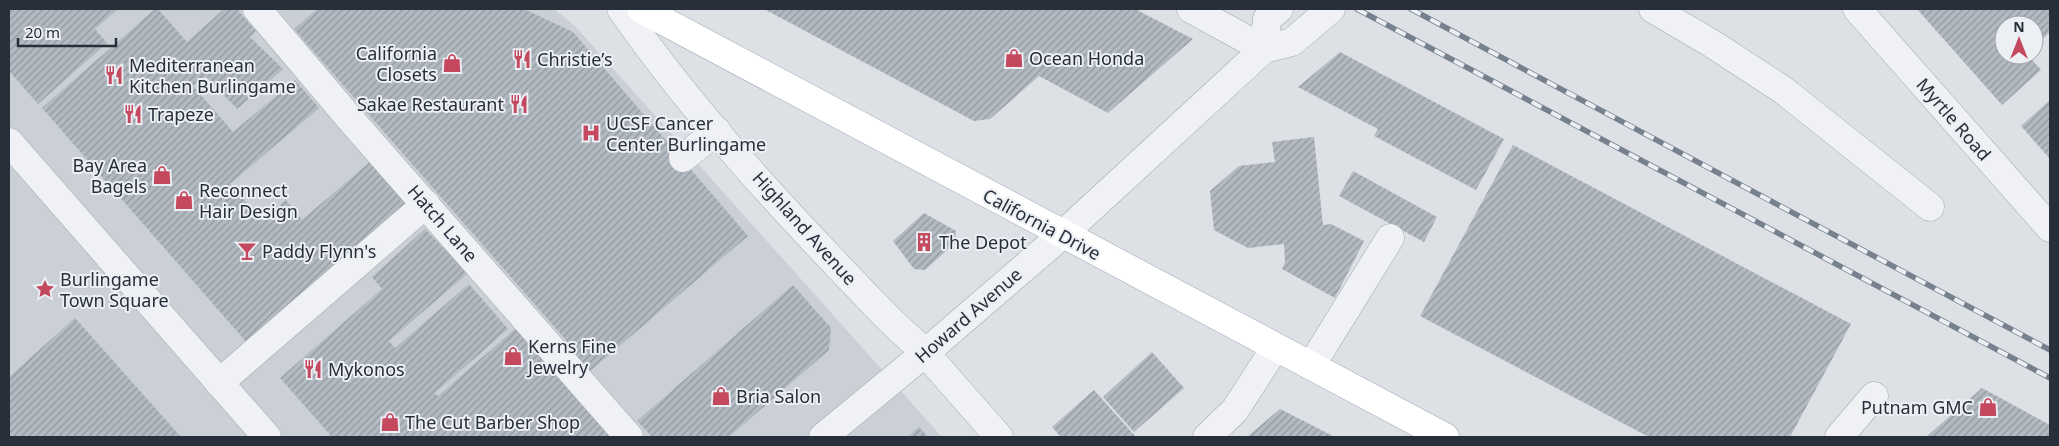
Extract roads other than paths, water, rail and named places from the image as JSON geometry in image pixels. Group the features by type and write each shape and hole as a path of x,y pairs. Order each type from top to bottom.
{"main road":[{"name":"California Drive","path":"641,9 1062,235 1445,437"}],"street":[{"name":"Hatch Lane","path":"257,9 629,437"},
{"name":"Highland Avenue","path":"621,9 661,65 813,239 882,312 925,353 999,437"},
{"path":"1191,9 1264,49 1267,19 1279,9"},
{"name":"Howard Avenue","path":"823,437 925,353 1062,235 1264,49 1292,42 1331,9"},
{"path":"1653,9 1711,43 1783,90 1930,207"},
{"name":"Myrtle Road","path":"1857,9 2050,228"},
{"path":"683,158 718,131"},
{"path":"14,160 267,437"},
{"path":"219,383 352,262 426,204"},
{"path":"1311,366 1390,238"},
{"path":"1206,437 1235,410 1275,348"},
{"path":"1839,437 1874,396"}],"railway":[{"path":"1357,9 2050,378"},
{"path":"1411,9 2050,350"}],"place":[{"name":"Ocean Honda","path":"1014,58"},
{"name":"Christie’s","path":"522,59"},
{"name":"California Closets","path":"452,63"},
{"name":"Mediterranean Kitchen Burlingame","path":"114,75"},
{"name":"Sakae Restaurant","path":"519,104"},
{"name":"Trapeze","path":"133,114"},
{"name":"UCSF Cancer Center Burlingame","path":"591,133"},
{"name":"Bay Area Bagels","path":"162,175"},
{"name":"Reconnect Hair Design","path":"184,200"},
{"name":"The Depot","path":"924,242"},
{"name":"Paddy Flynn's","path":"247,251"},
{"name":"Burlingame Town Square","path":"45,289"},
{"name":"Kerns Fine Jewelry","path":"513,356"},
{"name":"Mykonos","path":"313,369"},
{"name":"Bria Salon","path":"721,396"},
{"name":"Putnam GMC","path":"1988,407"},
{"name":"The Cut Barber Shop","path":"390,422"}]}
